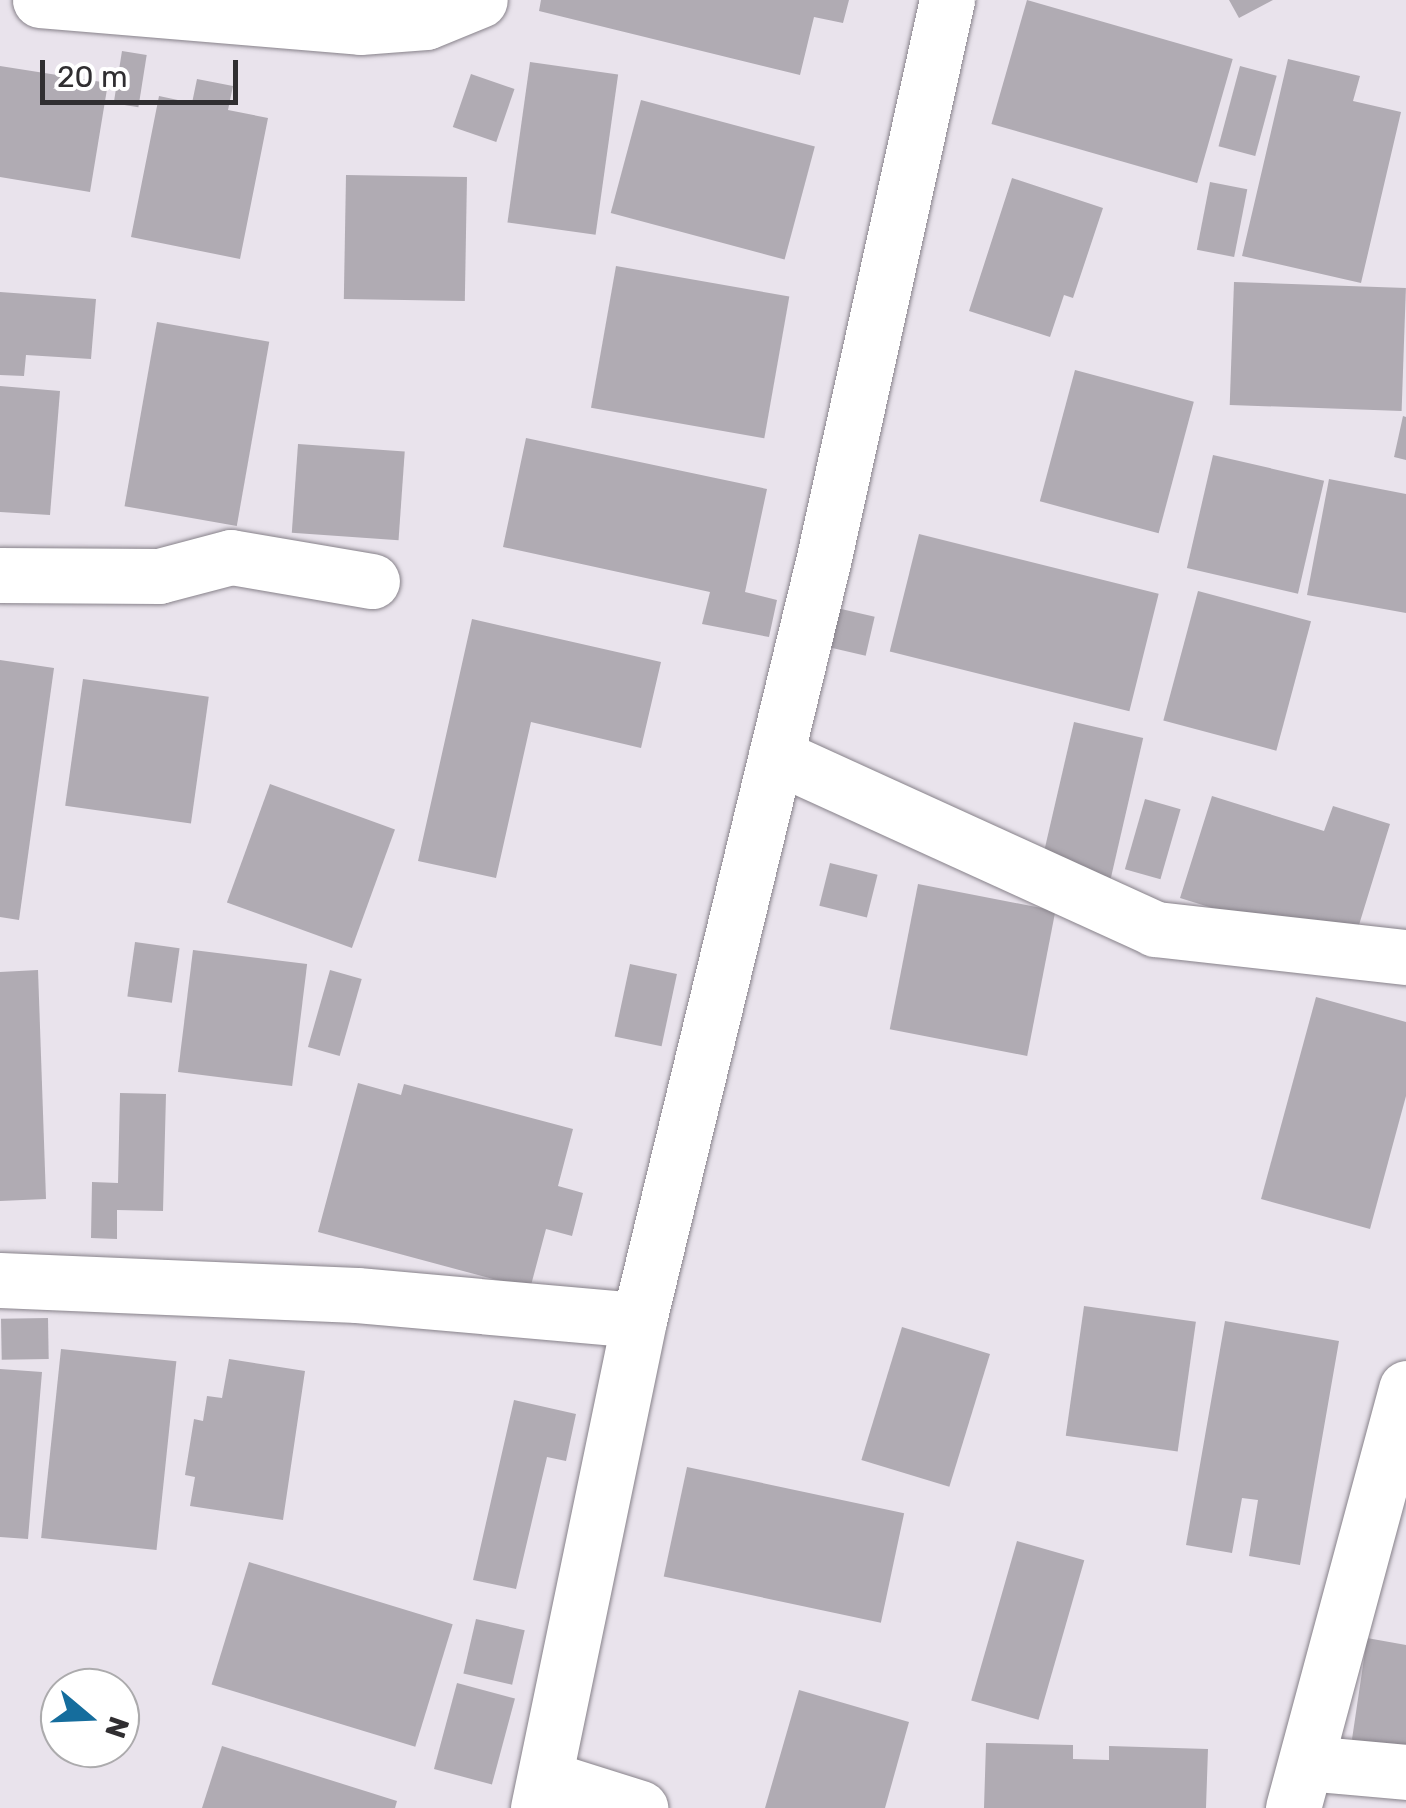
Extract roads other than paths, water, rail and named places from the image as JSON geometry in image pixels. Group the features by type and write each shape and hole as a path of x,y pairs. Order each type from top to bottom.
{"street":[{"path":"40,0 360,27 426,22 480,0"},
{"path":"640,1808 542,1793 638,1320 776,756 947,0"},
{"path":"0,575 160,576 230,557 372,582"},
{"path":"776,756 1154,929 1406,957"},
{"path":"0,1280 357,1295 638,1320"},
{"path":"1406,1388 1300,1785 1406,1772"}]}
